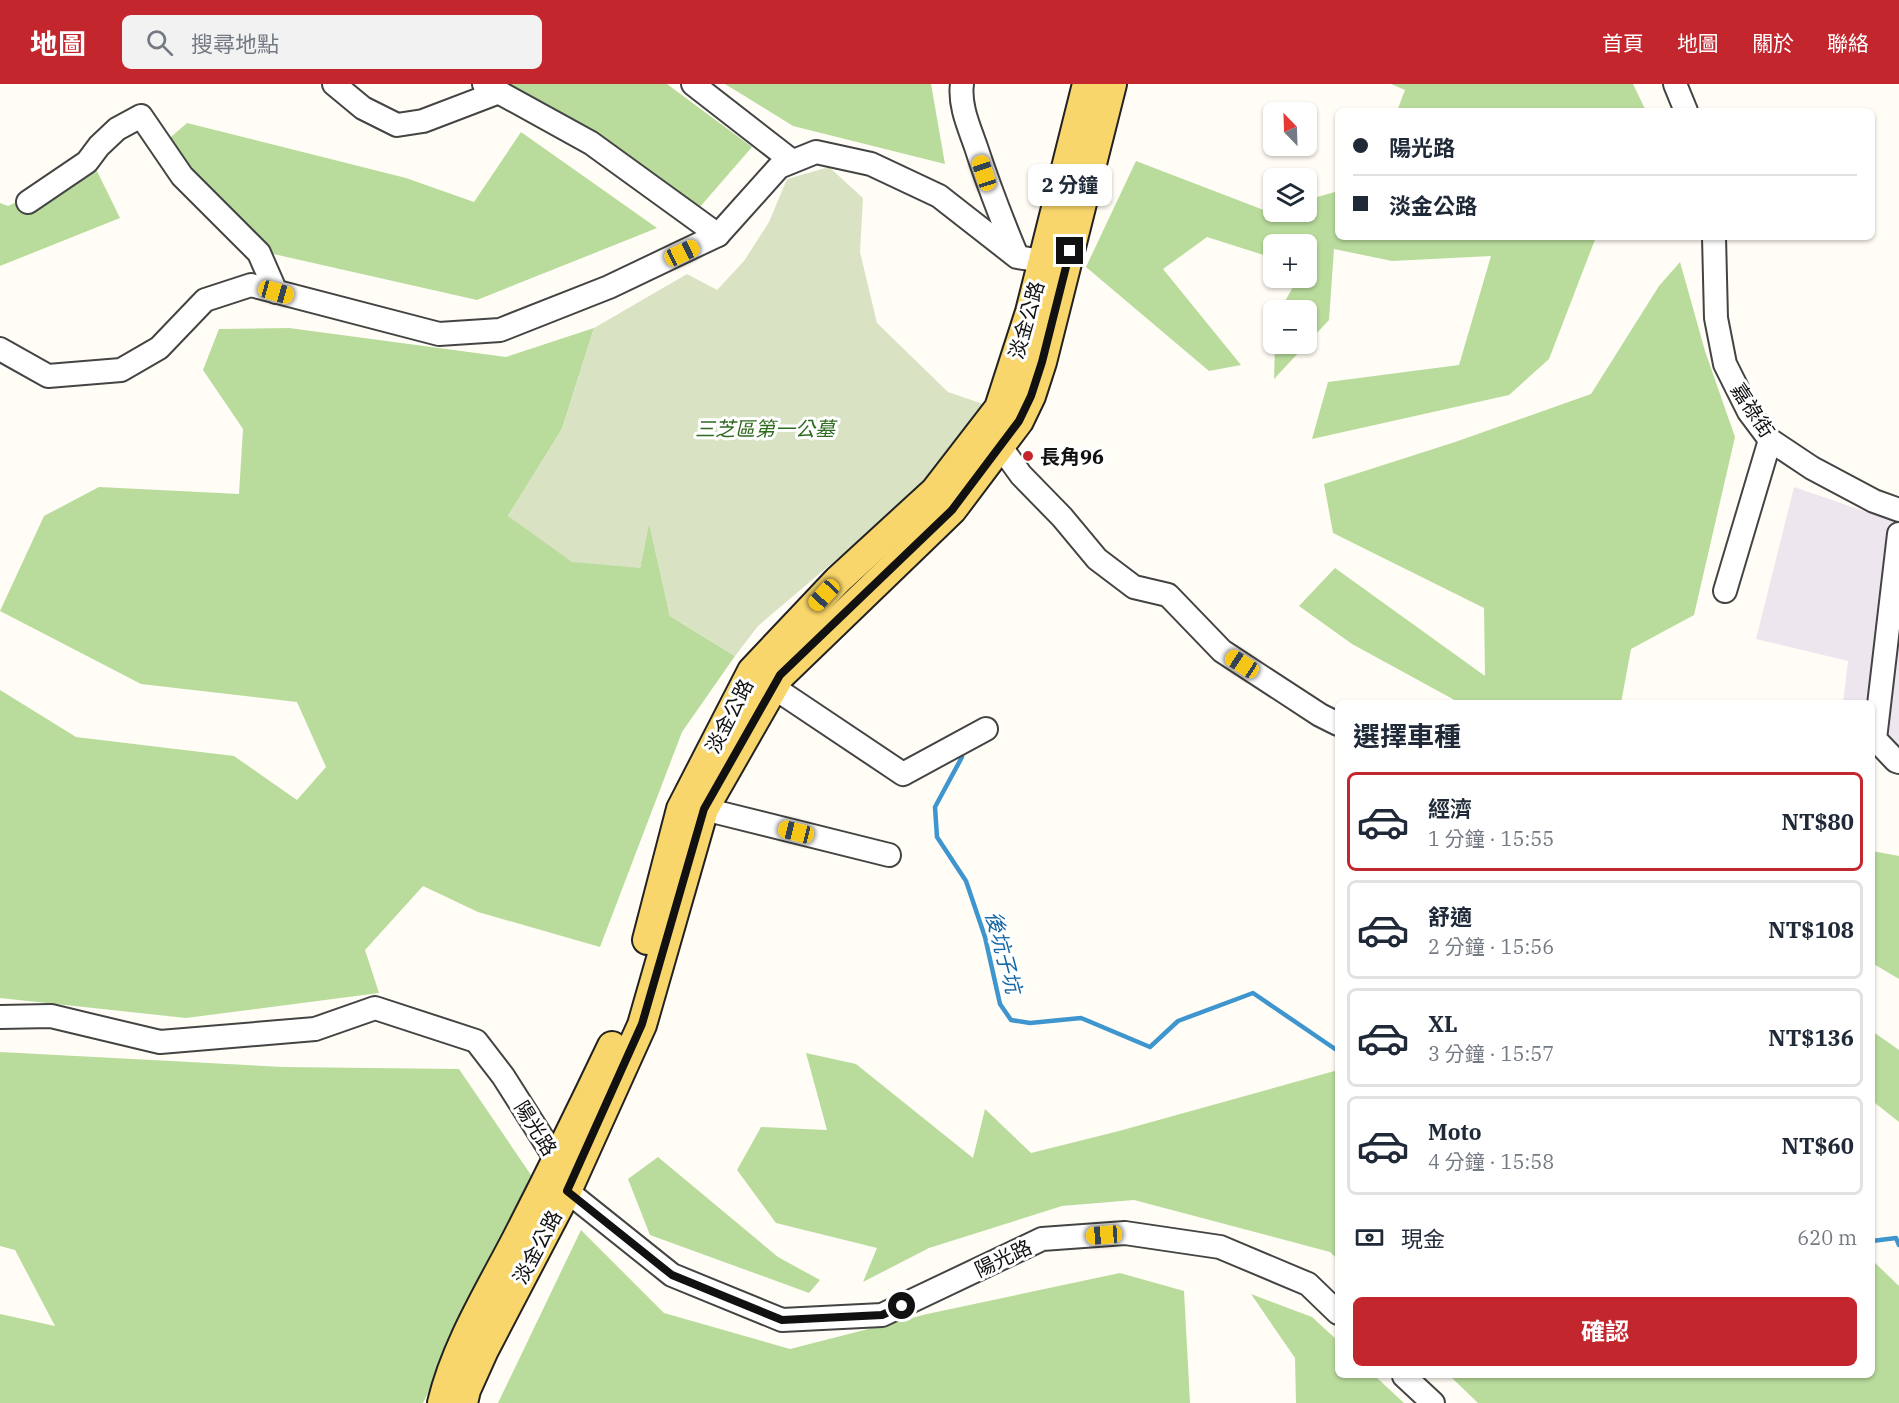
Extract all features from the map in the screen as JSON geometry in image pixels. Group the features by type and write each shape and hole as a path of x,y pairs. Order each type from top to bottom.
{"main road":[{"name":"淡金公路","path":"463,1403 466,1390 484,1350 567,1191 642,1024 704,809 780,675 820,619 838,580 935,491 999,408 1030,312 1088,84"},
{"name":"淡金公路","path":"442,1403 448,1380 464,1340 557,1161 628,1012 681,809 753,671 952,510 1019,421 1031,396 1042,362 1041,263 1112,84"}],"street":[{"path":"334,84 363,108 397,125 423,121 491,88 591,142 718,235"},
{"path":"693,84 792,161"},
{"path":"962,84 960,95 992,194 1041,263"},
{"path":"1675,84 1685,108"},
{"path":"28,202 87,162 99,146 117,129 141,116 182,177 258,253 276,292"},
{"path":"0,349 48,376 121,370 159,348 205,300 251,285 439,334 500,330 609,287 718,235 779,167 816,152 871,164 939,196 1041,263"},
{"name":"嘉祿街","path":"1714,240 1716,318 1725,364 1749,412 1770,441 1812,468 1853,490 1899,510"},
{"path":"1725,591 1770,441"},
{"path":"1000,446 1021,475 1062,517 1097,559 1134,587 1168,595 1222,651 1320,716 1335,723"},
{"path":"1899,534 1875,738 1899,762"},
{"path":"773,687 903,774 987,729"},
{"path":"704,809 889,855"},
{"name":"陽光路","path":"0,1017 51,1016 160,1042 315,1029 375,1008 476,1041 503,1077 557,1161 567,1191 672,1275 782,1320 882,1315 1042,1239 1125,1233 1220,1247 1308,1284 1335,1310"},
{"path":"1406,1378 1433,1403"}],"shaded area":[{"path":"1794,487 1899,523 1899,755 1875,753 1875,700 1843,700 1848,661 1756,639"}],"green space":[{"path":"498,84 667,84 752,147 699,208"},
{"path":"725,84 931,84 945,164 793,126"},
{"path":"1391,84 1633,84 1645,108 1398,108 1405,90"},
{"path":"187,123 406,178 474,202 521,132 657,228 477,300 269,253 164,143"},
{"path":"1136,161 1263,210 1263,222 1317,222 1317,197 1335,192 1335,240 1595,240 1549,359 1509,395 1312,439 1328,382 1459,365 1491,256 1392,261 1334,249 1329,320 1317,333 1317,300 1286,300 1292,288 1317,288 1317,234 1263,234 1263,255 1207,237 1163,269 1241,365 1209,371 1086,267"},
{"path":"94,165 120,218 0,266 0,203 8,206"},
{"name":"三芝區第一公墓","path":"829,167 863,198 860,252 877,323 948,392 986,405 918,490 758,626 735,656 670,616 649,524 640,568 572,562 508,516 562,429 594,328 687,274 717,290 744,261 769,222 787,179"},
{"path":"1680,262 1705,351 1735,437 1694,615 1631,649 1622,700 1455,700 1352,644 1299,606 1335,568 1485,676 1484,608 1333,533 1324,484 1455,442 1591,394 1659,286"},
{"path":"289,328 506,357 594,328 562,429 508,516 640,568 649,522 670,616 735,656 682,732 600,947 478,912 423,886 365,950 379,993 186,1018 0,998 0,690 76,737 234,756 297,800 326,767 297,702 141,684 0,611 44,516 99,487 239,494 243,429 203,370 219,329"},
{"path":"1275,354 1297,354 1274,379"},
{"path":"1875,852 1899,856 1899,979 1875,965"},
{"path":"1875,1033 1899,1050 1899,1122 1875,1103"},
{"path":"0,1052 282,1067 459,1069 533,1178 423,1403 0,1403 0,1314 55,1326 15,1250 0,1246"},
{"path":"806,1053 856,1064 973,1158 985,1109 1031,1153 1335,1071 1335,1257 1330,1252 1134,1200 1062,1206 929,1248 863,1282 877,1248 776,1223 737,1170 761,1127 827,1130"},
{"path":"658,1157 778,1257 820,1280 809,1293 650,1235 628,1179"},
{"path":"581,1230 664,1313 790,1349 927,1314 1120,1273 1184,1291 1190,1403 498,1403"},
{"path":"1875,1263 1899,1286 1899,1403 1478,1403 1452,1378 1875,1378"},
{"path":"1251,1294 1312,1317 1335,1338 1335,1378 1377,1378 1404,1403 1296,1403 1295,1358"}],"waterway":[{"name":"後坑子坑","path":"962,757 935,807 937,837 966,881 985,937 1000,1004 1011,1020 1030,1023 1081,1018 1150,1047 1178,1021 1253,993 1335,1049"},
{"name":"後坑子坑","path":"1875,1241 1896,1238 1899,1245"}],"place":[{"name":"長角96","path":"1028,456"}],"route":[{"path":"902,1306 882,1315 782,1320 672,1275 567,1191 642,1024 704,809 780,675 952,510 1019,421 1031,396 1042,362 1070,251"}]}
